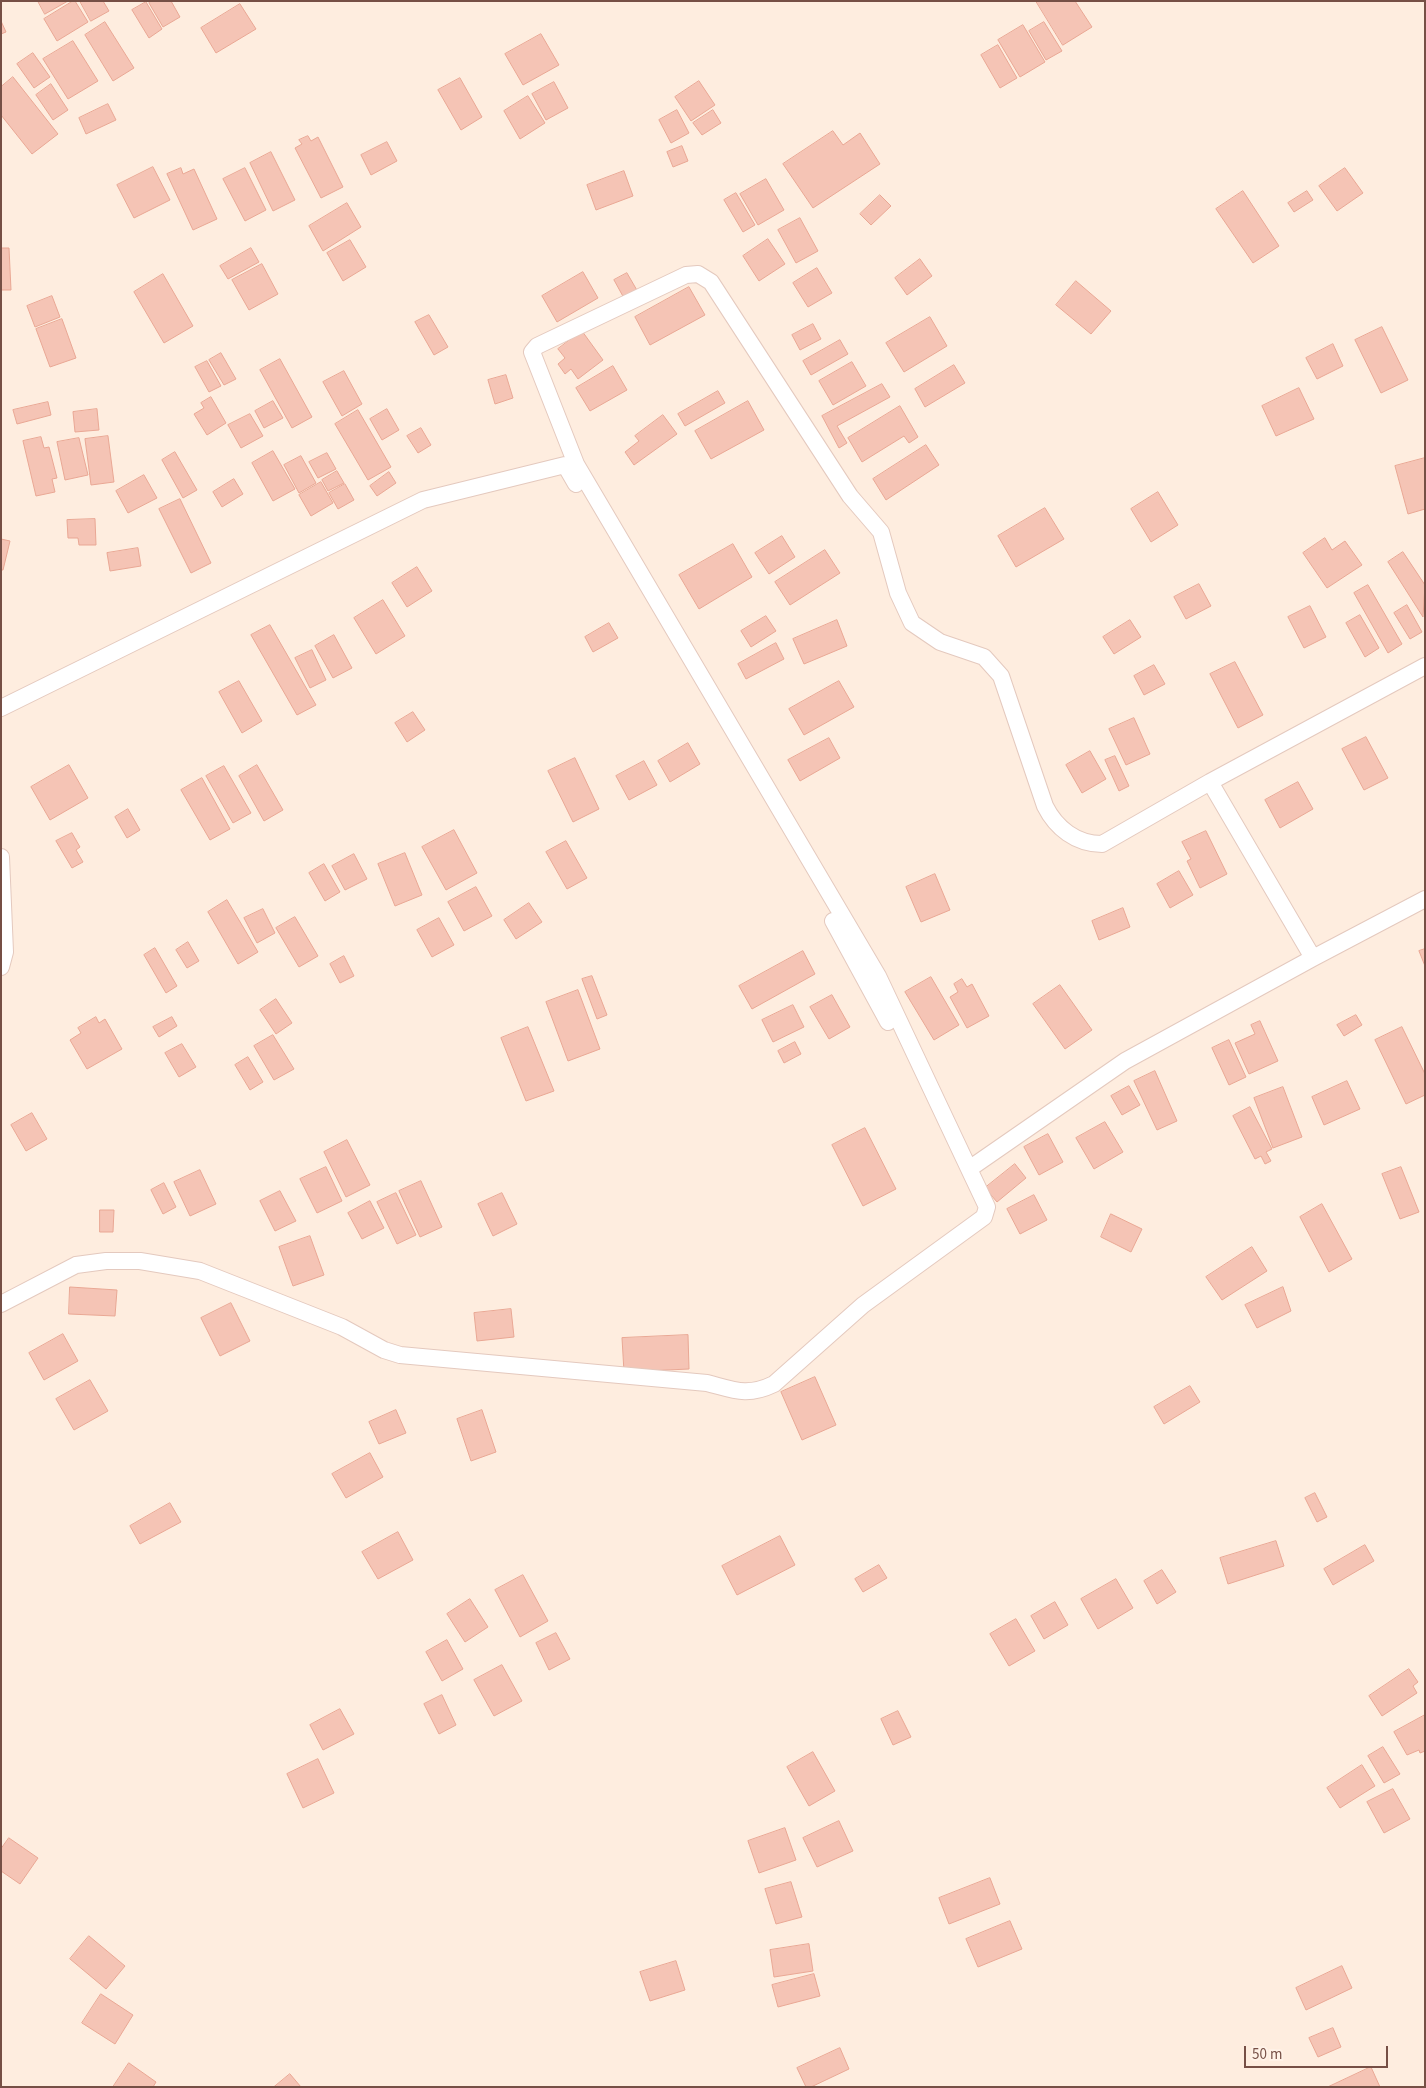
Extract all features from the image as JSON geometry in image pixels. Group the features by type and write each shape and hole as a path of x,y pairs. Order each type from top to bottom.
{"street":[{"path":"1,1304 76,1265 106,1261 140,1261 200,1271 342,1327 384,1350 400,1355 707,1382 745,1393 759,1391 774,1384 863,1305 984,1217 987,1207 878,976 576,464 532,352 537,346 686,275 698,274 711,282 850,496 881,532 898,593 912,623 940,642 984,657 1001,676 1051,819 1070,835 1087,844 1102,844 1210,782 1425,666"},
{"path":"1,708 423,500 565,465 838,930 969,1169"},
{"path":"1210,782 1313,958"},
{"path":"1,857 5,952 1,967"},
{"path":"969,1169 1126,1061 1425,899"}],"building":[{"path":"38,1 68,1 45,14"},
{"path":"75,1 88,22 57,41 44,19"},
{"path":"80,1 103,1 109,11 91,21"},
{"path":"152,1 171,1 180,17 163,27 149,3"},
{"path":"1036,1 1075,1 1092,27 1063,45"},
{"path":"146,2 162,29 149,38 132,10"},
{"path":"240,4 256,29 216,53 201,28"},
{"path":"1,21 6,32 1,34"},
{"path":"105,22 134,68 113,81 85,35"},
{"path":"1044,22 1062,51 1046,60 1029,31"},
{"path":"1023,25 1045,62 1020,77 998,40"},
{"path":"541,34 559,65 523,85 505,54"},
{"path":"73,41 98,81 68,99 43,59"},
{"path":"998,45 1017,78 1000,88 981,55"},
{"path":"33,53 50,77 34,88 17,64"},
{"path":"13,77 58,134 32,154 1,115 1,87"},
{"path":"460,78 482,117 461,130 438,90"},
{"path":"699,81 715,105 691,121 675,97"},
{"path":"554,82 568,108 546,120 532,94"},
{"path":"51,84 68,110 53,120 36,95"},
{"path":"528,96 545,123 520,139 504,111"},
{"path":"108,104 116,120 86,134 79,118"},
{"path":"677,110 689,133 671,143 659,120"},
{"path":"713,110 721,123 702,135 693,123"},
{"path":"833,131 843,145 860,133 880,164 813,208 783,164"},
{"path":"308,136 311,141 318,137 343,187 321,198 295,148 302,144 299,140"},
{"path":"387,142 397,161 371,175 361,155"},
{"path":"682,146 688,161 673,167 667,152"},
{"path":"271,152 295,200 273,211 250,163"},
{"path":"153,167 170,200 134,218 117,185"},
{"path":"181,168 183,174 194,169 217,219 193,230 167,174"},
{"path":"245,168 266,210 245,221 223,179"},
{"path":"1345,168 1363,193 1337,211 1319,186"},
{"path":"624,171 633,196 596,210 587,185"},
{"path":"766,179 784,210 758,225 740,194"},
{"path":"1243,191 1279,246 1253,263 1216,209"},
{"path":"1307,191 1313,200 1294,212 1288,203"},
{"path":"736,193 755,225 743,232 724,200"},
{"path":"880,195 891,206 871,225 860,214"},
{"path":"347,203 361,227 323,251 309,226"},
{"path":"800,218 818,251 796,263 778,230"},
{"path":"768,239 785,264 759,281 743,256"},
{"path":"350,240 366,267 343,281 327,253"},
{"path":"1,248 9,248 11,290 1,290"},
{"path":"251,248 259,262 228,279 220,266"},
{"path":"920,259 932,276 907,295 895,278"},
{"path":"262,264 278,294 249,310 232,280"},
{"path":"817,268 832,293 808,307 793,283"},
{"path":"583,272 598,298 557,322 542,296"},
{"path":"627,273 638,292 625,300 614,280"},
{"path":"163,274 193,326 164,343 134,292"},
{"path":"1076,281 1111,311 1091,334 1056,305"},
{"path":"689,287 705,315 650,345 635,317"},
{"path":"52,296 60,317 35,327 27,306"},
{"path":"429,315 448,347 434,355 415,322"},
{"path":"930,317 947,346 904,372 886,343"},
{"path":"62,319 76,358 50,367 36,329"},
{"path":"813,324 821,339 800,350 792,335"},
{"path":"1382,327 1408,380 1381,393 1355,340"},
{"path":"582,331 603,360 578,379 571,369 565,374 558,364 565,358 558,349"},
{"path":"840,340 848,354 811,375 803,361"},
{"path":"1333,344 1343,366 1317,379 1306,358"},
{"path":"221,353 236,379 224,385 209,360"},
{"path":"280,359 312,417 292,428 260,370"},
{"path":"207,361 221,386 209,392 195,367"},
{"path":"852,362 866,386 833,405 819,381"},
{"path":"954,365 965,383 925,407 915,389"},
{"path":"613,366 627,390 590,411 576,388"},
{"path":"344,371 362,404 342,416 323,382"},
{"path":"506,375 513,398 495,404 488,380"},
{"path":"882,384 890,397 837,426 847,443 839,448 822,416"},
{"path":"1299,388 1314,419 1276,436 1262,406"},
{"path":"718,391 725,403 685,426 678,414"},
{"path":"211,397 226,423 207,435 194,414 204,408 201,403"},
{"path":"273,401 283,418 264,428 255,411"},
{"path":"748,401 764,430 711,459 695,431"},
{"path":"48,402 51,415 17,424 13,410"},
{"path":"900,406 918,437 909,443 904,436 862,462 848,438"},
{"path":"97,409 99,430 75,432 73,412"},
{"path":"387,409 399,430 382,440 370,419"},
{"path":"358,410 391,467 368,480 335,424"},
{"path":"250,414 263,436 241,448 228,425"},
{"path":"663,415 677,434 634,465 625,452 639,441 635,436"},
{"path":"421,428 431,445 418,453 407,436"},
{"path":"108,436 114,482 91,485 85,439"},
{"path":"41,437 44,448 49,447 57,478 52,479 55,492 36,496 23,441"},
{"path":"79,438 88,475 65,480 57,442"},
{"path":"926,445 939,465 886,500 873,479"},
{"path":"273,451 295,489 273,501 252,463"},
{"path":"175,452 197,490 183,498 162,460"},
{"path":"327,453 336,469 318,478 309,462"},
{"path":"301,456 316,483 299,493 284,465"},
{"path":"1425,458 1425,509 1408,514 1395,466"},
{"path":"337,471 344,483 328,491 322,480"},
{"path":"389,472 396,483 377,496 370,486"},
{"path":"144,475 157,498 128,513 116,491"},
{"path":"234,479 243,494 222,507 213,492"},
{"path":"321,482 333,503 311,516 299,495"},
{"path":"345,484 354,500 338,509 329,493"},
{"path":"1158,492 1178,525 1151,542 1131,509"},
{"path":"180,499 211,563 191,573 159,509"},
{"path":"1045,508 1064,539 1016,567 998,536"},
{"path":"95,519 96,545 79,545 78,538 68,538 67,520"},
{"path":"782,536 795,557 769,574 755,553"},
{"path":"1325,538 1332,550 1345,541 1362,565 1327,588 1303,553"},
{"path":"1,539 10,541 3,570 1,570"},
{"path":"733,544 752,577 699,609 679,575"},
{"path":"138,548 141,566 110,571 107,553"},
{"path":"825,550 840,573 790,605 775,582"},
{"path":"1403,552 1425,585 1423,617 1388,562"},
{"path":"417,567 432,591 407,607 392,583"},
{"path":"1199,584 1211,606 1186,619 1174,597"},
{"path":"1368,585 1402,644 1388,653 1354,593"},
{"path":"383,600 405,636 376,654 354,618"},
{"path":"1407,605 1422,632 1410,639 1394,613"},
{"path":"1310,606 1326,637 1304,648 1288,617"},
{"path":"1360,615 1379,648 1365,657 1346,623"},
{"path":"766,616 776,631 751,647 741,631"},
{"path":"837,620 847,646 804,664 793,639"},
{"path":"1130,620 1141,637 1114,654 1103,637"},
{"path":"609,623 618,638 593,652 585,637"},
{"path":"270,625 316,705 297,715 251,635"},
{"path":"334,635 352,668 333,678 315,646"},
{"path":"776,643 784,659 746,679 738,664"},
{"path":"312,650 326,680 310,688 295,658"},
{"path":"1235,662 1263,715 1238,728 1210,674"},
{"path":"1154,665 1165,684 1144,695 1134,676"},
{"path":"239,681 262,721 242,733 219,692"},
{"path":"839,681 854,707 804,735 789,709"},
{"path":"413,712 425,730 407,742 395,723"},
{"path":"1134,718 1150,754 1126,765 1109,729"},
{"path":"1366,737 1388,778 1364,790 1342,749"},
{"path":"829,738 840,758 800,781 788,760"},
{"path":"688,743 700,764 670,782 658,761"},
{"path":"1090,751 1106,779 1082,793 1066,765"},
{"path":"1115,756 1129,786 1119,791 1105,760"},
{"path":"575,758 599,809 573,822 548,771"},
{"path":"644,761 657,785 629,800 616,776"},
{"path":"69,765 88,798 50,820 31,787"},
{"path":"257,765 283,810 264,821 239,776"},
{"path":"224,766 251,813 233,823 206,776"},
{"path":"202,778 230,829 210,840 181,790"},
{"path":"1298,782 1313,809 1280,828 1265,800"},
{"path":"128,809 140,830 127,838 115,817"},
{"path":"454,830 477,873 446,890 422,847"},
{"path":"1206,831 1227,874 1200,888 1187,861 1191,859 1182,842"},
{"path":"72,833 80,847 76,850 83,862 72,868 56,841"},
{"path":"566,841 587,878 567,889 546,852"},
{"path":"405,853 422,895 395,906 378,864"},
{"path":"354,854 367,879 345,890 332,866"},
{"path":"324,864 340,892 325,901 309,873"},
{"path":"1179,871 1193,895 1170,908 1157,884"},
{"path":"935,874 950,910 921,922 906,887"},
{"path":"476,887 492,916 464,931 448,902"},
{"path":"227,900 258,952 238,964 208,912"},
{"path":"529,903 542,922 516,939 504,920"},
{"path":"1123,908 1130,927 1099,940 1092,921"},
{"path":"263,909 275,933 257,943 244,918"},
{"path":"295,917 318,956 299,967 276,928"},
{"path":"439,918 454,945 432,957 417,930"},
{"path":"188,942 199,961 187,968 176,950"},
{"path":"155,948 177,986 166,993 144,955"},
{"path":"1425,949 1425,966 1419,951"},
{"path":"803,951 815,974 752,1009 739,986"},
{"path":"344,956 354,976 340,983 330,964"},
{"path":"592,976 607,1015 597,1019 582,979"},
{"path":"931,977 959,1025 934,1040 905,992"},
{"path":"962,979 967,987 972,984 989,1016 967,1028 950,997 958,992 954,984"},
{"path":"1060,985 1092,1030 1065,1049 1033,1004"},
{"path":"578,990 600,1049 568,1061 546,1002"},
{"path":"832,995 850,1027 829,1039 810,1007"},
{"path":"276,999 292,1023 276,1034 260,1010"},
{"path":"793,1005 804,1027 773,1042 762,1020"},
{"path":"1356,1015 1362,1025 1344,1036 1337,1025"},
{"path":"96,1017 99,1023 105,1019 122,1049 87,1069 70,1040 81,1033 78,1028"},
{"path":"172,1017 177,1026 159,1037 153,1027"},
{"path":"1260,1021 1278,1061 1249,1074 1235,1043 1255,1034 1251,1025"},
{"path":"528,1027 554,1091 526,1101 501,1038"},
{"path":"1402,1027 1425,1074 1425,1095 1406,1104 1375,1040"},
{"path":"273,1035 294,1069 274,1080 254,1046"},
{"path":"1229,1040 1246,1077 1229,1085 1212,1048"},
{"path":"795,1042 801,1054 784,1063 778,1051"},
{"path":"182,1044 196,1067 179,1077 165,1053"},
{"path":"248,1057 263,1082 250,1090 235,1065"},
{"path":"1155,1071 1177,1121 1157,1130 1134,1081"},
{"path":"1347,1081 1360,1109 1324,1125 1312,1097"},
{"path":"1129,1086 1140,1105 1122,1115 1111,1096"},
{"path":"1283,1087 1302,1137 1273,1148 1254,1098"},
{"path":"1250,1107 1272,1149 1266,1152 1271,1161 1265,1164 1261,1156 1255,1159 1233,1116"},
{"path":"32,1113 47,1139 26,1151 11,1125"},
{"path":"1105,1122 1123,1152 1094,1169 1076,1138"},
{"path":"865,1128 896,1189 863,1206 832,1145"},
{"path":"1048,1134 1063,1162 1039,1175 1024,1147"},
{"path":"347,1140 370,1185 346,1197 324,1152"},
{"path":"1015,1164 1026,1178 997,1202 985,1188"},
{"path":"326,1167 342,1201 317,1213 300,1179"},
{"path":"1401,1167 1419,1212 1400,1219 1382,1174"},
{"path":"200,1170 216,1204 190,1216 174,1182"},
{"path":"421,1181 442,1227 420,1237 399,1191"},
{"path":"164,1183 176,1207 163,1214 151,1190"},
{"path":"280,1191 296,1221 275,1231 260,1201"},
{"path":"396,1193 416,1235 397,1244 377,1202"},
{"path":"502,1193 517,1224 493,1236 478,1204"},
{"path":"1034,1195 1047,1220 1020,1234 1007,1209"},
{"path":"370,1201 384,1228 362,1239 348,1213"},
{"path":"1322,1204 1352,1259 1329,1272 1300,1217"},
{"path":"100,1210 114,1210 113,1232 100,1232"},
{"path":"1111,1214 1142,1229 1131,1252 1101,1237"},
{"path":"310,1236 324,1275 293,1286 279,1247"},
{"path":"1252,1247 1267,1271 1222,1300 1206,1277"},
{"path":"70,1287 117,1290 115,1316 69,1314"},
{"path":"1283,1287 1291,1311 1257,1328 1245,1305"},
{"path":"231,1303 250,1341 220,1356 201,1318"},
{"path":"511,1309 514,1337 477,1341 474,1313"},
{"path":"63,1334 78,1361 44,1380 29,1353"},
{"path":"688,1335 689,1369 624,1372 622,1338"},
{"path":"815,1377 836,1425 802,1440 781,1392"},
{"path":"90,1380 108,1411 74,1430 56,1399"},
{"path":"1190,1386 1200,1402 1164,1424 1154,1407"},
{"path":"396,1410 406,1433 379,1444 369,1422"},
{"path":"482,1410 496,1452 471,1461 457,1419"},
{"path":"370,1453 383,1477 346,1498 332,1474"},
{"path":"1315,1493 1327,1517 1317,1522 1305,1498"},
{"path":"170,1503 181,1522 140,1544 130,1526"},
{"path":"398,1532 413,1560 378,1579 362,1552"},
{"path":"780,1536 795,1565 737,1595 722,1566"},
{"path":"1276,1541 1284,1566 1228,1584 1220,1558"},
{"path":"1365,1545 1374,1561 1333,1585 1324,1569"},
{"path":"879,1565 887,1578 863,1592 855,1579"},
{"path":"1162,1570 1176,1592 1157,1604 1144,1581"},
{"path":"523,1575 548,1621 520,1637 495,1590"},
{"path":"1116,1579 1133,1608 1098,1629 1081,1599"},
{"path":"470,1599 488,1627 465,1642 447,1614"},
{"path":"1055,1602 1068,1625 1044,1639 1031,1616"},
{"path":"1016,1619 1035,1651 1009,1666 990,1634"},
{"path":"556,1633 570,1659 549,1670 536,1643"},
{"path":"447,1640 463,1669 442,1681 426,1652"},
{"path":"502,1665 522,1701 494,1716 474,1680"},
{"path":"1409,1669 1418,1682 1413,1686 1417,1693 1382,1716 1369,1696"},
{"path":"442,1695 456,1725 439,1734 424,1704"},
{"path":"340,1709 354,1734 323,1750 310,1725"},
{"path":"898,1711 911,1737 893,1745 881,1719"},
{"path":"1425,1715 1425,1751 1420,1753 1419,1750 1407,1755 1394,1732"},
{"path":"1383,1747 1400,1774 1384,1783 1368,1756"},
{"path":"813,1752 835,1791 809,1806 787,1767"},
{"path":"318,1759 334,1793 303,1808 287,1774"},
{"path":"1362,1765 1375,1786 1340,1808 1327,1788"},
{"path":"1393,1789 1410,1819 1384,1833 1367,1802"},
{"path":"839,1821 853,1851 817,1867 803,1838"},
{"path":"785,1828 796,1860 759,1873 748,1841"},
{"path":"9,1838 38,1858 20,1884 1,1871 1,1849"},
{"path":"990,1878 1000,1904 949,1924 939,1898"},
{"path":"791,1882 802,1917 776,1924 765,1889"},
{"path":"1010,1921 1022,1949 978,1967 966,1939"},
{"path":"89,1936 125,1966 106,1989 70,1959"},
{"path":"809,1944 813,1971 774,1977 770,1950"},
{"path":"676,1961 685,1990 650,2001 640,1972"},
{"path":"1342,1966 1352,1988 1306,2010 1296,1988"},
{"path":"814,1974 820,1996 778,2007 772,1985"},
{"path":"101,1994 133,2015 115,2044 82,2023"},
{"path":"1333,2028 1341,2047 1318,2057 1309,2038"},
{"path":"840,2048 849,2069 811,2087 806,2087 797,2068"},
{"path":"129,2063 156,2082 153,2087 113,2087"},
{"path":"1371,2067 1380,2087 1328,2087"},
{"path":"290,2074 301,2087 274,2087"}]}
